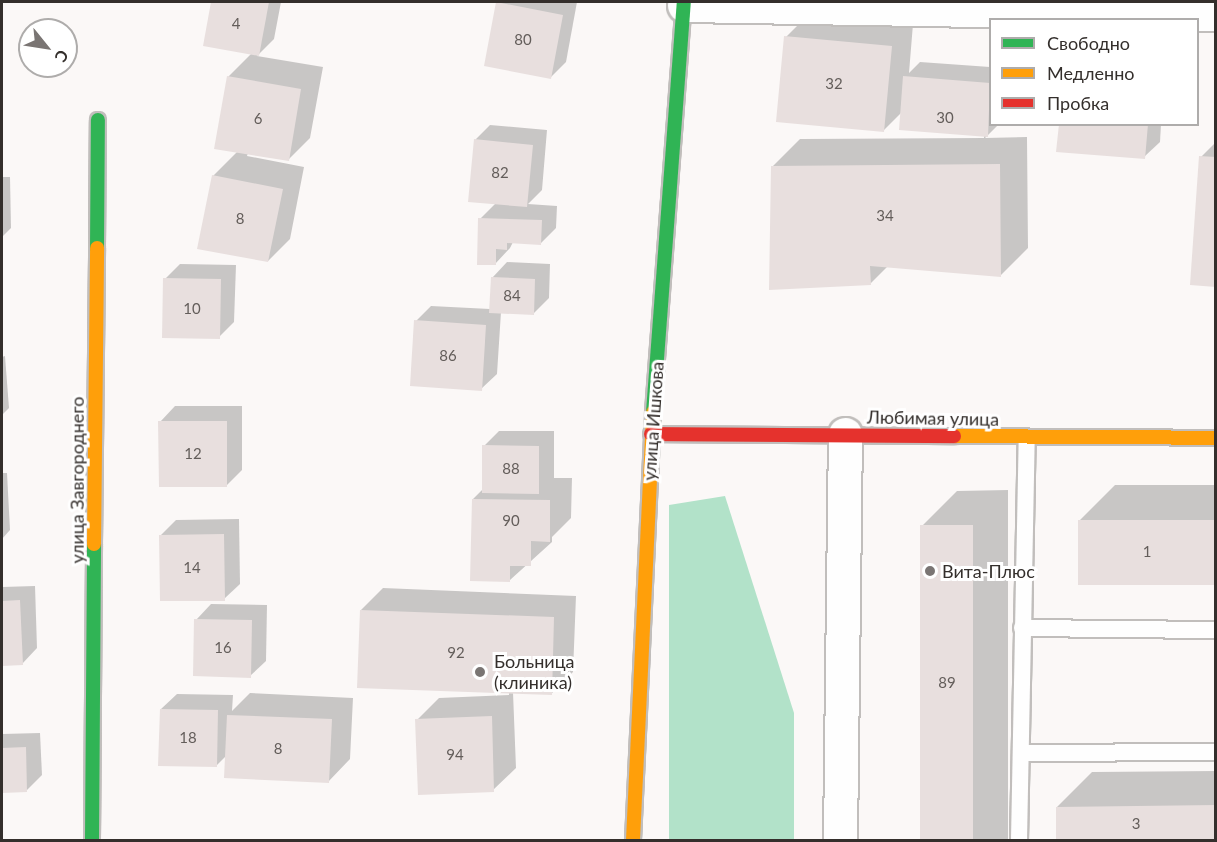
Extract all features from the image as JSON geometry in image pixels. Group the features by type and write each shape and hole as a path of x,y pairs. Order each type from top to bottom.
{"street":[{"path":"684,3 1215,14"},
{"name":"улица Ишкова","path":"633,840 651,434 684,3"},
{"name":"улица Завгороднего","path":"92,840 98,120"},
{"name":"Любимая улица","path":"651,434 1215,438"},
{"path":"840,840 845,434"}],"lane":[{"path":"1019,840 1027,438"},
{"path":"1023,628 1215,630"},
{"path":"1022,753 1215,752"}],"green space":[{"path":"725,496 794,713 794,840 669,840 669,505"}],"building":[{"path":"211,2 269,2 259,56 203,46"},
{"path":"496,2 563,15 551,79 484,66"},
{"path":"784,36 892,46 884,132 776,122"},
{"path":"227,76 301,89 289,161 214,149"},
{"path":"903,76 989,83 988,137 899,130"},
{"path":"1059,126 1148,126 1145,159 1056,152"},
{"path":"474,139 533,145 527,207 468,202"},
{"path":"1199,156 1216,157 1216,287 1190,285"},
{"path":"1000,164 1001,277 870,266 871,285 769,290 771,166"},
{"path":"212,175 283,189 268,262 197,249"},
{"path":"478,218 542,220 541,245 507,243 507,250 496,249 496,265 477,265"},
{"path":"491,277 535,279 534,315 489,313"},
{"path":"163,278 221,279 220,339 162,338"},
{"path":"414,320 486,325 482,391 410,386"},
{"path":"158,421 227,421 227,487 159,487"},
{"path":"482,445 539,446 539,494 482,493"},
{"path":"472,499 550,500 550,542 531,541 531,566 510,566 510,582 470,581"},
{"path":"1078,520 1216,520 1216,585 1078,585"},
{"path":"920,525 973,525 973,840 920,840"},
{"path":"224,534 225,601 160,601 159,535"},
{"path":"20,600 23,665 2,666 2,601"},
{"path":"360,610 554,617 552,695 357,688"},
{"path":"194,619 252,620 251,678 193,676"},
{"path":"160,709 218,710 217,767 158,766"},
{"path":"227,715 332,719 329,783 224,778"},
{"path":"492,716 494,792 418,795 415,719"},
{"path":"26,747 27,792 2,793 2,748"},
{"path":"1216,805 1216,840 1056,840 1056,807"}],"traffic: fast":[{"path":"653,412 684,2"},
{"path":"97,248 98,120"},
{"path":"92,840 94,544"}],"traffic: slow":[{"path":"94,544 97,248"},
{"path":"633,840 653,412"},
{"path":"954,436 1216,438"}],"traffic: jam":[{"path":"651,434 954,436"}],"place":[{"name":"Вита-Плюс","path":"930,571"},
{"name":"Больница (клиника)","path":"480,672"}]}
